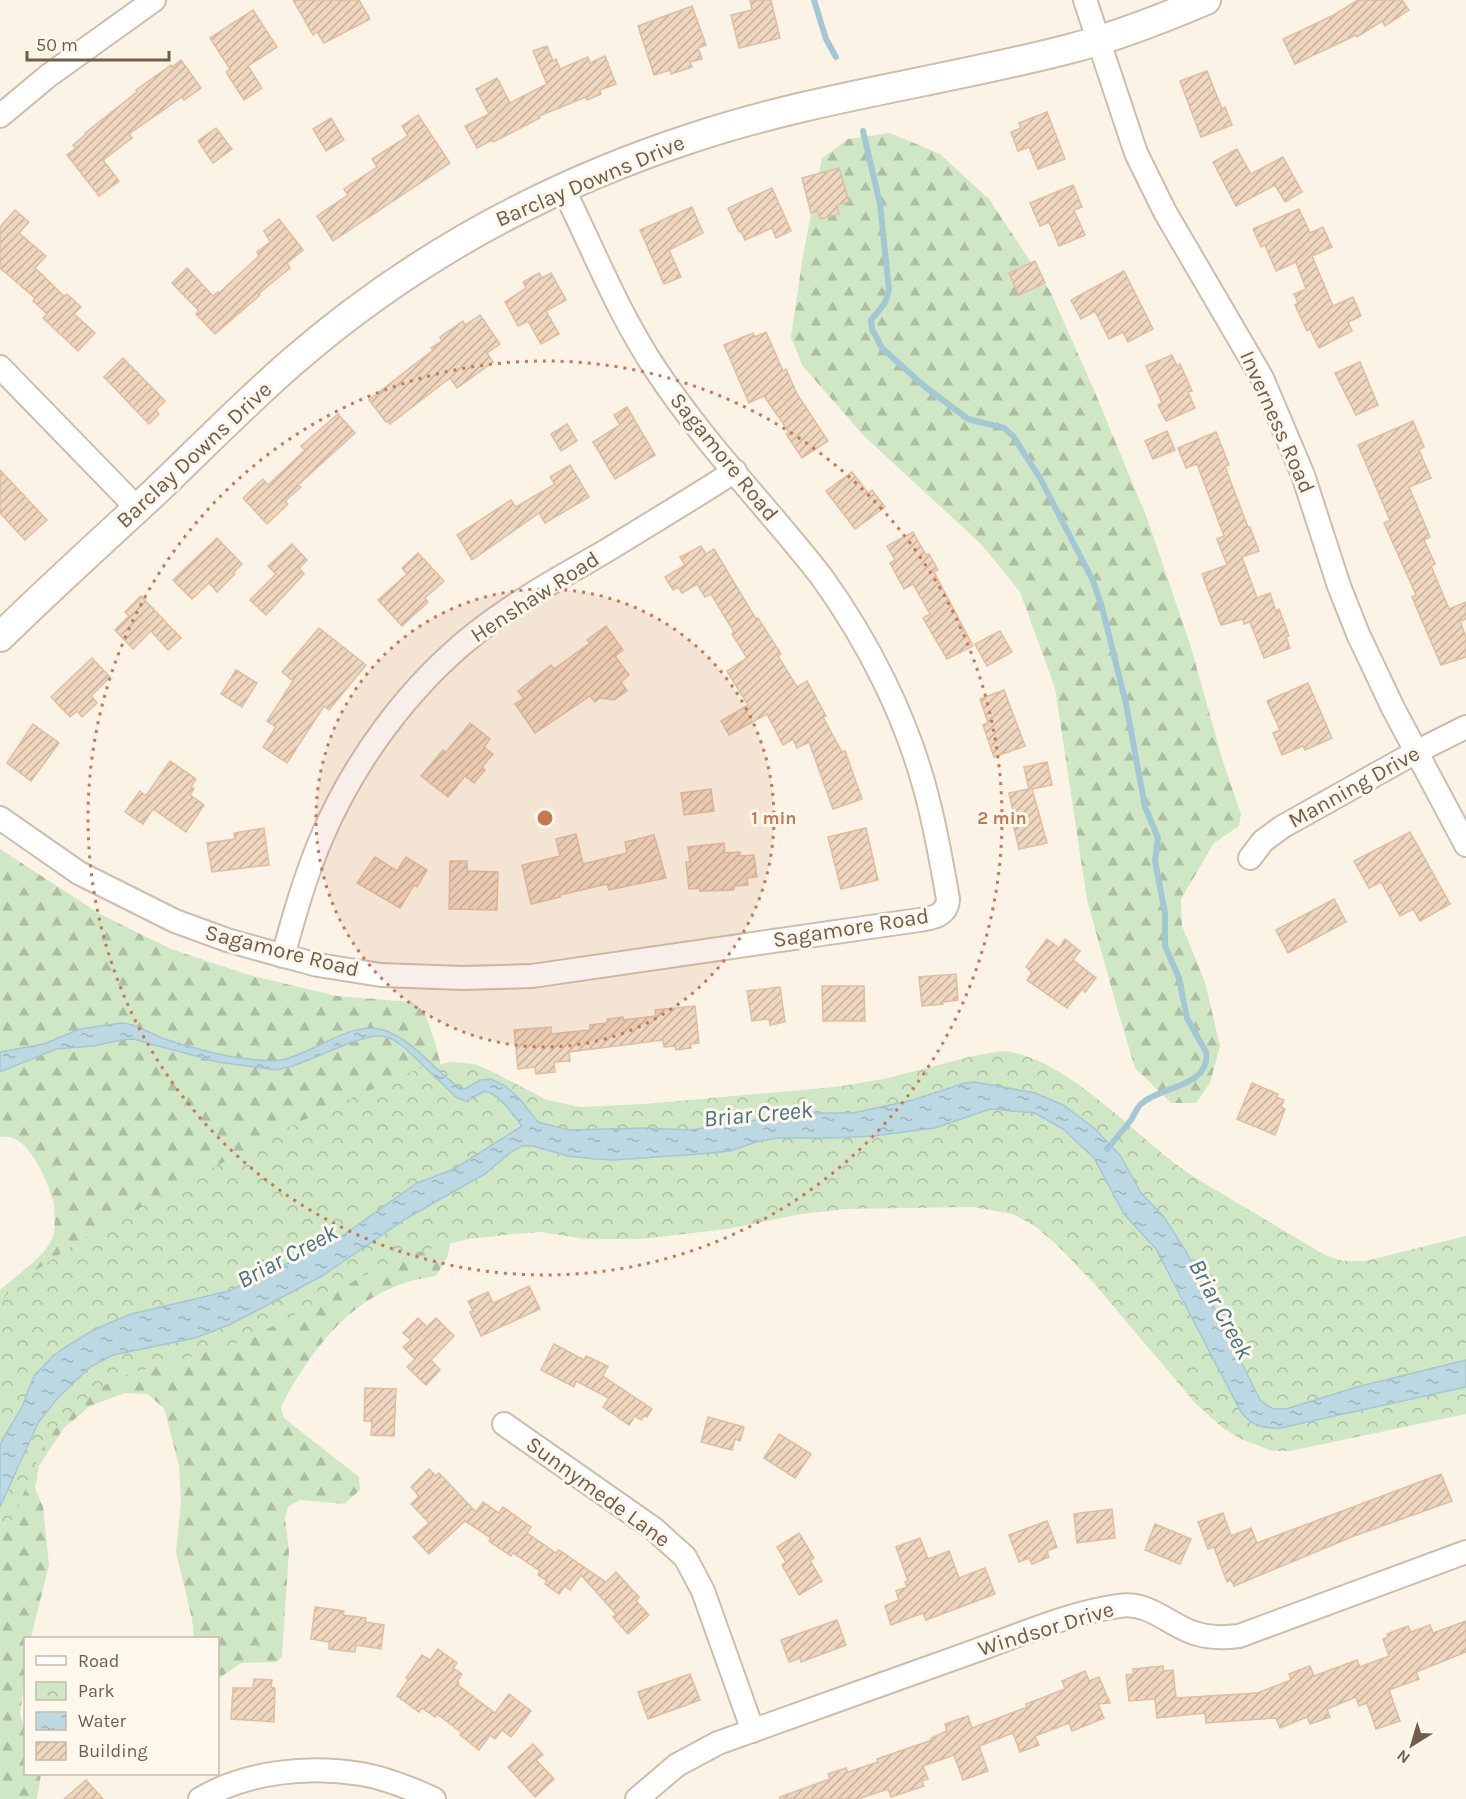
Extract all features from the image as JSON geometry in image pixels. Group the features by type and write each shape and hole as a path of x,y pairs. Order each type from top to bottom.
{"street":[{"path":"0,116 48,76 154,0"},
{"name":"Inverness Road","path":"1085,0 1126,128 1147,177 1165,212 1247,350 1273,401 1303,475 1339,586 1358,634 1379,680 1466,846"},
{"name":"Barclay Downs Drive","path":"0,637 292,362 360,309 425,263 483,228 563,188 666,147 756,118 1046,55 1097,40 1206,0"},
{"name":"Sagamore Road","path":"0,818 80,873 150,910 198,930 283,956 390,976 514,977 919,920 935,917 943,912 948,905 948,899 927,796 905,730 864,644 837,598 676,398 653,365 621,309 563,188"},
{"path":"0,367 137,508"},
{"name":"Henshaw Road","path":"283,956 309,871 341,797 382,733 428,678 474,635 514,606 735,471"},
{"name":"Manning Drive","path":"1250,858 1263,841 1282,827 1416,752 1466,727"},
{"name":"Sunnymede Lane","path":"504,1424 654,1528 685,1557 703,1591 753,1731"},
{"name":"Windsor Drive","path":"637,1799 690,1757 718,1743 1020,1634 1107,1608 1131,1605 1141,1607 1201,1635 1224,1638 1239,1636 1466,1552"},
{"path":"200,1799 227,1785 249,1778 317,1771 360,1774 382,1779 434,1799"}],"green space":[{"path":"890,133 940,154 989,199 1050,291 1147,518 1190,644 1224,765 1241,814 1239,826 1214,843 1181,899 1182,926 1205,982 1220,1046 1210,1083 1196,1103 1171,1103 1135,1068 1087,900 1055,688 1020,592 982,545 863,435 802,365 791,337 803,256 822,158 848,139"},
{"path":"0,849 100,914 171,949 249,975 337,996 412,1002 425,1013 435,1042 448,1094 463,1192 447,1258 436,1276 409,1282 384,1292 362,1305 342,1321 309,1361 281,1407 284,1418 359,1477 360,1490 344,1504 300,1500 288,1507 285,1518 289,1551 282,1656 277,1662 241,1663 219,1678 219,1637 194,1637 192,1619 176,1552 181,1502 179,1466 164,1408 147,1394 125,1393 90,1406 63,1429 39,1466 35,1488 43,1507 49,1564 31,1637 24,1637 24,1684 20,1714 24,1726 24,1775 41,1775 37,1799 0,1799 0,1290 46,1249 54,1233 54,1212 50,1191 34,1158 19,1141 10,1137 0,1137"},
{"path":"1001,1051 1025,1056 1049,1066 1074,1081 1193,1176 1325,1255 1343,1261 1366,1261 1466,1236 1466,1414 1290,1451 1272,1451 1241,1439 1223,1428 1195,1403 1098,1288 1058,1246 1036,1227 1013,1214 973,1207 845,1209 802,1214 727,1229 641,1239 585,1239 541,1232 514,1234 468,1239 415,1253 363,1276 278,1324 232,1345 131,1373 103,1386 78,1405 47,1438 14,1516 0,1542 0,1302 21,1280 81,1240 286,1128 417,1069 451,1062 474,1064 547,1100 580,1107 644,1104 835,1087 884,1079"}],"water":[{"path":"122,1023 207,1051 239,1058 269,1061 294,1056 348,1032 376,1028 389,1032 408,1043 460,1088 465,1089 480,1080 491,1079 505,1086 519,1098 538,1122 569,1130 644,1128 690,1130 802,1113 853,1113 913,1100 965,1083 975,1082 1035,1093 1063,1105 1093,1127 1120,1155 1141,1193 1164,1217 1187,1253 1260,1400 1273,1409 1286,1409 1357,1387 1466,1360 1466,1387 1280,1428 1262,1427 1252,1423 1240,1410 1156,1249 1124,1214 1094,1158 1063,1129 1035,1113 990,1109 935,1128 873,1136 779,1138 759,1141 730,1151 613,1160 568,1156 533,1146 522,1146 511,1152 485,1174 407,1218 322,1276 231,1324 195,1338 113,1355 90,1367 57,1399 38,1423 0,1507 0,1444 22,1407 34,1376 53,1356 95,1329 131,1314 229,1291 335,1241 417,1183 454,1169 522,1126 505,1104 488,1092 483,1092 466,1101 457,1098 405,1048 392,1039 382,1036 352,1042 296,1065 277,1070 218,1062 133,1039 56,1049 0,1072 0,1052 44,1044 80,1029"}],"building":[{"path":"293,0 359,0 370,19 324,43 317,32 313,35"},
{"path":"750,0 771,0 780,38 739,48 731,15 752,10"},
{"path":"1358,0 1402,0 1409,10 1385,26 1382,21 1357,37 1356,35 1295,64 1283,39 1334,15"},
{"path":"692,6 706,45 698,48 702,59 690,62 692,67 671,74 670,70 654,75 638,26"},
{"path":"253,10 277,47 248,66 262,88 244,100 226,72 230,69 210,38"},
{"path":"547,46 553,61 556,59 560,69 588,57 590,63 605,56 616,84 600,90 601,94 587,100 586,97 539,116 540,118 477,148 465,126 489,114 476,89 497,78 510,103 547,84 533,51"},
{"path":"181,60 201,88 184,100 182,97 129,134 132,138 103,160 119,181 99,196 67,155 76,148 73,145 137,92 136,90"},
{"path":"1207,71 1222,109 1225,107 1232,125 1201,137 1180,81"},
{"path":"1047,112 1065,159 1038,169 1029,147 1018,151 1011,132 1021,128 1019,123"},
{"path":"418,115 450,163 333,241 317,216 348,195 344,189 377,167 372,159 408,136 402,126"},
{"path":"331,118 344,140 326,151 313,129"},
{"path":"216,128 232,149 213,163 198,141"},
{"path":"1237,149 1251,174 1283,157 1302,192 1285,202 1275,185 1236,206 1213,162"},
{"path":"839,168 849,202 837,205 839,214 820,219 818,211 811,213 802,178"},
{"path":"1073,185 1082,207 1074,210 1085,235 1059,246 1049,222 1040,226 1030,203"},
{"path":"772,188 791,231 776,238 772,228 745,240 728,208"},
{"path":"692,207 703,233 669,250 681,277 664,284 640,230"},
{"path":"1299,209 1310,233 1323,227 1332,247 1312,256 1333,306 1353,297 1361,316 1348,322 1352,331 1319,348 1310,329 1307,331 1295,305 1298,303 1294,294 1306,289 1296,262 1276,271 1265,245 1261,247 1253,229"},
{"path":"15,210 29,222 19,233 46,256 35,268 64,296 67,294 81,307 74,314 95,333 78,351 43,318 47,314 33,301 35,298 0,268 0,227"},
{"path":"279,219 303,250 287,263 290,268 215,334 196,314 199,311 172,283 187,268 213,296 219,293 259,256 257,252 270,242 264,231"},
{"path":"1035,261 1045,283 1019,295 1009,273"},
{"path":"1124,271 1153,329 1128,342 1123,332 1109,339 1095,311 1081,319 1071,300"},
{"path":"539,273 542,278 551,273 566,300 546,311 559,334 541,344 528,321 518,326 505,302 526,288 523,282"},
{"path":"480,315 500,344 487,353 493,362 457,388 450,378 390,424 386,422 369,400 433,350 431,348 442,341 440,337 463,321 465,325"},
{"path":"766,332 783,371 786,369 797,394 828,441 802,458 786,434 789,432 764,396 749,403 724,345 753,333 755,337"},
{"path":"1172,355 1177,366 1180,364 1192,391 1188,392 1195,408 1166,421 1158,405 1162,403 1146,366"},
{"path":"123,358 165,401 156,410 159,414 149,424 104,377"},
{"path":"1360,362 1378,405 1356,415 1335,373"},
{"path":"627,407 655,455 615,479 593,442 620,425 614,415"},
{"path":"338,414 355,433 298,485 301,487 285,501 288,504 267,524 243,498 263,479 268,485 305,450 301,446"},
{"path":"1413,421 1424,447 1419,450 1431,478 1409,487 1430,537 1424,540 1435,564 1431,566 1449,609 1466,602 1466,619 1460,621 1466,637 1466,657 1441,665 1412,597 1416,595 1384,523 1390,520 1358,445"},
{"path":"567,424 577,441 561,451 551,434"},
{"path":"1167,431 1175,450 1153,459 1145,441"},
{"path":"1216,432 1229,465 1225,466 1230,480 1259,551 1242,557 1257,598 1270,593 1289,636 1286,637 1290,648 1264,658 1250,622 1244,624 1243,619 1221,625 1202,574 1227,565 1217,539 1224,536 1197,464 1186,468 1178,448"},
{"path":"570,465 589,497 545,523 539,513 472,560 457,535 511,500 516,507 555,484 550,477"},
{"path":"0,470 47,520 25,540 0,513"},
{"path":"852,472 868,493 872,490 885,507 855,529 826,491"},
{"path":"913,532 938,570 934,572 973,646 947,659 923,618 930,614 913,584 904,589 890,563 895,560 887,546"},
{"path":"217,538 242,564 217,592 209,583 192,599 173,580"},
{"path":"292,544 307,560 299,568 304,574 266,615 250,600 276,574 268,566"},
{"path":"701,546 706,554 714,549 756,619 758,618 781,654 778,656 797,687 807,681 842,752 845,751 862,799 833,809 809,742 797,748 793,739 783,745 767,714 729,735 721,721 748,705 727,671 747,658 711,594 705,597 697,584 682,593 678,587 673,590 665,577 685,565 680,557"},
{"path":"418,553 444,581 425,598 428,602 402,626 378,600 407,574 402,568"},
{"path":"141,596 181,638 168,650 151,631 133,649 115,630 129,616 125,612"},
{"path":"606,626 623,650 615,656 629,675 621,682 627,691 614,700 600,698 595,702 590,696 535,733 515,704 524,698 518,691 551,665 554,669 590,643 587,640"},
{"path":"319,628 366,665 329,710 324,706 287,763 263,747 276,727 267,721 293,681 282,672"},
{"path":"1000,631 1012,652 987,666 975,644"},
{"path":"92,658 110,677 91,696 97,703 82,717 77,711 70,717 51,697"},
{"path":"236,670 257,683 242,707 221,694"},
{"path":"1308,683 1332,738 1305,750 1303,746 1282,755 1273,733 1280,730 1267,701"},
{"path":"1004,690 1025,746 994,757 983,725 988,723 980,699"},
{"path":"470,723 490,739 484,747 493,754 482,767 485,770 474,783 465,776 448,797 421,776 443,750 446,752"},
{"path":"33,724 59,743 31,781 7,763"},
{"path":"170,761 196,779 191,787 194,789 190,795 204,805 186,832 153,809 143,824 125,812 140,791 146,796"},
{"path":"1047,762 1052,785 1032,789 1047,843 1019,849 1011,815 1014,815 1009,793 1029,789 1024,767"},
{"path":"711,789 714,811 684,815 681,793"},
{"path":"264,828 269,865 212,872 207,843 235,839 234,833"},
{"path":"866,828 878,880 841,889 828,837"},
{"path":"1410,832 1450,904 1420,921 1413,909 1400,916 1381,882 1369,888 1354,861"},
{"path":"576,834 583,864 627,853 625,842 654,835 666,878 609,890 607,884 531,904 522,865 560,856 556,839"},
{"path":"724,843 725,853 740,852 740,856 754,855 757,877 747,878 748,885 734,886 734,890 689,889 686,862 690,862 688,847"},
{"path":"375,857 397,871 406,857 427,870 417,887 414,885 400,908 357,883"},
{"path":"450,861 467,861 467,871 498,872 497,910 449,909"},
{"path":"1334,899 1346,922 1288,953 1276,930"},
{"path":"1047,939 1059,948 1065,939 1080,951 1073,960 1096,978 1085,992 1082,989 1067,1008 1027,980 1032,973 1026,967"},
{"path":"956,974 958,1000 922,1006 919,977"},
{"path":"822,986 864,986 865,1021 823,1021"},
{"path":"780,987 785,1022 770,1025 769,1019 752,1021 747,991"},
{"path":"695,1006 699,1043 690,1044 691,1048 676,1050 675,1046 664,1047 663,1040 569,1052 570,1061 554,1062 555,1072 536,1074 535,1067 518,1069 514,1030 551,1027 551,1034 590,1030 590,1025 607,1023 607,1019 623,1017 623,1020 656,1016 655,1010"},
{"path":"1252,1083 1278,1094 1276,1097 1284,1100 1281,1107 1285,1109 1275,1135 1237,1119"},
{"path":"529,1286 540,1309 481,1336 470,1312 473,1311 468,1301 488,1292 493,1303"},
{"path":"418,1318 427,1327 436,1318 454,1336 431,1360 440,1370 426,1385 407,1367 415,1359 403,1347 411,1340 403,1333"},
{"path":"554,1344 584,1360 586,1356 608,1366 603,1376 652,1409 647,1417 644,1416 641,1420 635,1416 629,1425 603,1407 609,1398 576,1381 574,1387 541,1370"},
{"path":"365,1388 396,1389 394,1436 371,1435 372,1421 364,1421"},
{"path":"708,1417 744,1427 740,1441 735,1439 732,1450 701,1442"},
{"path":"779,1434 811,1454 795,1478 764,1458"},
{"path":"429,1469 436,1476 439,1473 476,1512 483,1502 499,1513 503,1507 531,1527 527,1533 556,1553 559,1550 606,1582 616,1572 639,1597 636,1601 649,1615 628,1634 613,1617 616,1614 581,1575 570,1590 565,1586 559,1594 545,1584 547,1581 538,1575 540,1571 513,1553 511,1556 489,1541 491,1538 465,1521 429,1554 413,1537 429,1523 411,1504 419,1496 411,1487"},
{"path":"1441,1474 1452,1501 1354,1536 1234,1586 1231,1580 1227,1582 1214,1547 1208,1549 1198,1522 1223,1513 1231,1536 1251,1528 1257,1543"},
{"path":"1112,1509 1115,1538 1077,1543 1074,1514"},
{"path":"1047,1521 1057,1547 1047,1551 1049,1557 1032,1564 1029,1558 1019,1562 1009,1535"},
{"path":"1155,1524 1191,1539 1180,1564 1145,1550"},
{"path":"799,1533 814,1558 810,1560 822,1581 799,1595 782,1565 786,1562 777,1547"},
{"path":"920,1538 928,1559 949,1551 959,1578 985,1568 995,1594 926,1620 923,1613 891,1625 885,1606 899,1600 896,1591 907,1587 905,1582 908,1581 896,1547"},
{"path":"315,1607 344,1611 343,1615 366,1618 365,1622 384,1625 381,1649 356,1645 355,1652 329,1649 329,1642 311,1639"},
{"path":"837,1620 846,1645 801,1662 800,1658 789,1662 781,1640"},
{"path":"1466,1621 1466,1652 1416,1672 1419,1679 1389,1690 1400,1721 1376,1729 1367,1703 1359,1706 1356,1697 1327,1709 1330,1717 1310,1724 1307,1717 1280,1728 1276,1718 1206,1723 1205,1713 1157,1718 1155,1699 1129,1701 1126,1675 1134,1674 1133,1669 1163,1666 1163,1671 1173,1670 1176,1698 1257,1693 1291,1680 1289,1674 1310,1666 1314,1676 1357,1660 1360,1667 1389,1656 1383,1639 1388,1637 1387,1634 1408,1626 1411,1632 1430,1625 1433,1633"},
{"path":"438,1649 457,1663 453,1668 462,1674 457,1682 458,1685 495,1713 509,1694 531,1711 511,1737 502,1730 495,1739 490,1735 479,1750 460,1735 462,1733 437,1714 435,1717 422,1708 419,1712 397,1696 422,1655 430,1660"},
{"path":"1085,1671 1089,1681 1099,1677 1110,1703 1098,1704 1104,1718 1072,1731 1069,1723 1035,1736 1039,1745 1020,1752 1013,1733 979,1746 988,1771 963,1780 954,1755 923,1766 928,1779 922,1781 924,1786 891,1797 888,1789 858,1799 780,1799 780,1797 830,1779 828,1774 846,1768 848,1772 878,1762 877,1759 932,1740 931,1738 947,1731 945,1724 968,1716 972,1728 1027,1707 1026,1704 1065,1689 1062,1681"},
{"path":"690,1674 700,1700 648,1719 638,1692"},
{"path":"254,1679 272,1680 271,1687 275,1688 274,1722 231,1719 233,1688 253,1688"},
{"path":"533,1744 543,1755 536,1760 554,1779 535,1797 508,1767"},
{"path":"86,1780 103,1799 64,1799"}],"waterway":[{"path":"814,0 826,39 836,57"},
{"path":"863,131 880,204 889,290 885,303 871,320 872,329 882,348 924,386 968,419 1004,428 1013,436 1040,478 1093,581 1102,607 1126,704 1145,807 1158,838 1155,861 1165,913 1165,946 1179,978 1187,1018 1206,1052 1205,1064 1201,1072 1193,1079 1149,1098 1141,1104 1107,1149"}],"water label":[{"name":"Briar Creek","path":"758,1114"},
{"name":"Briar Creek","path":"287,1256"},
{"name":"Briar Creek","path":"1221,1309"}]}
